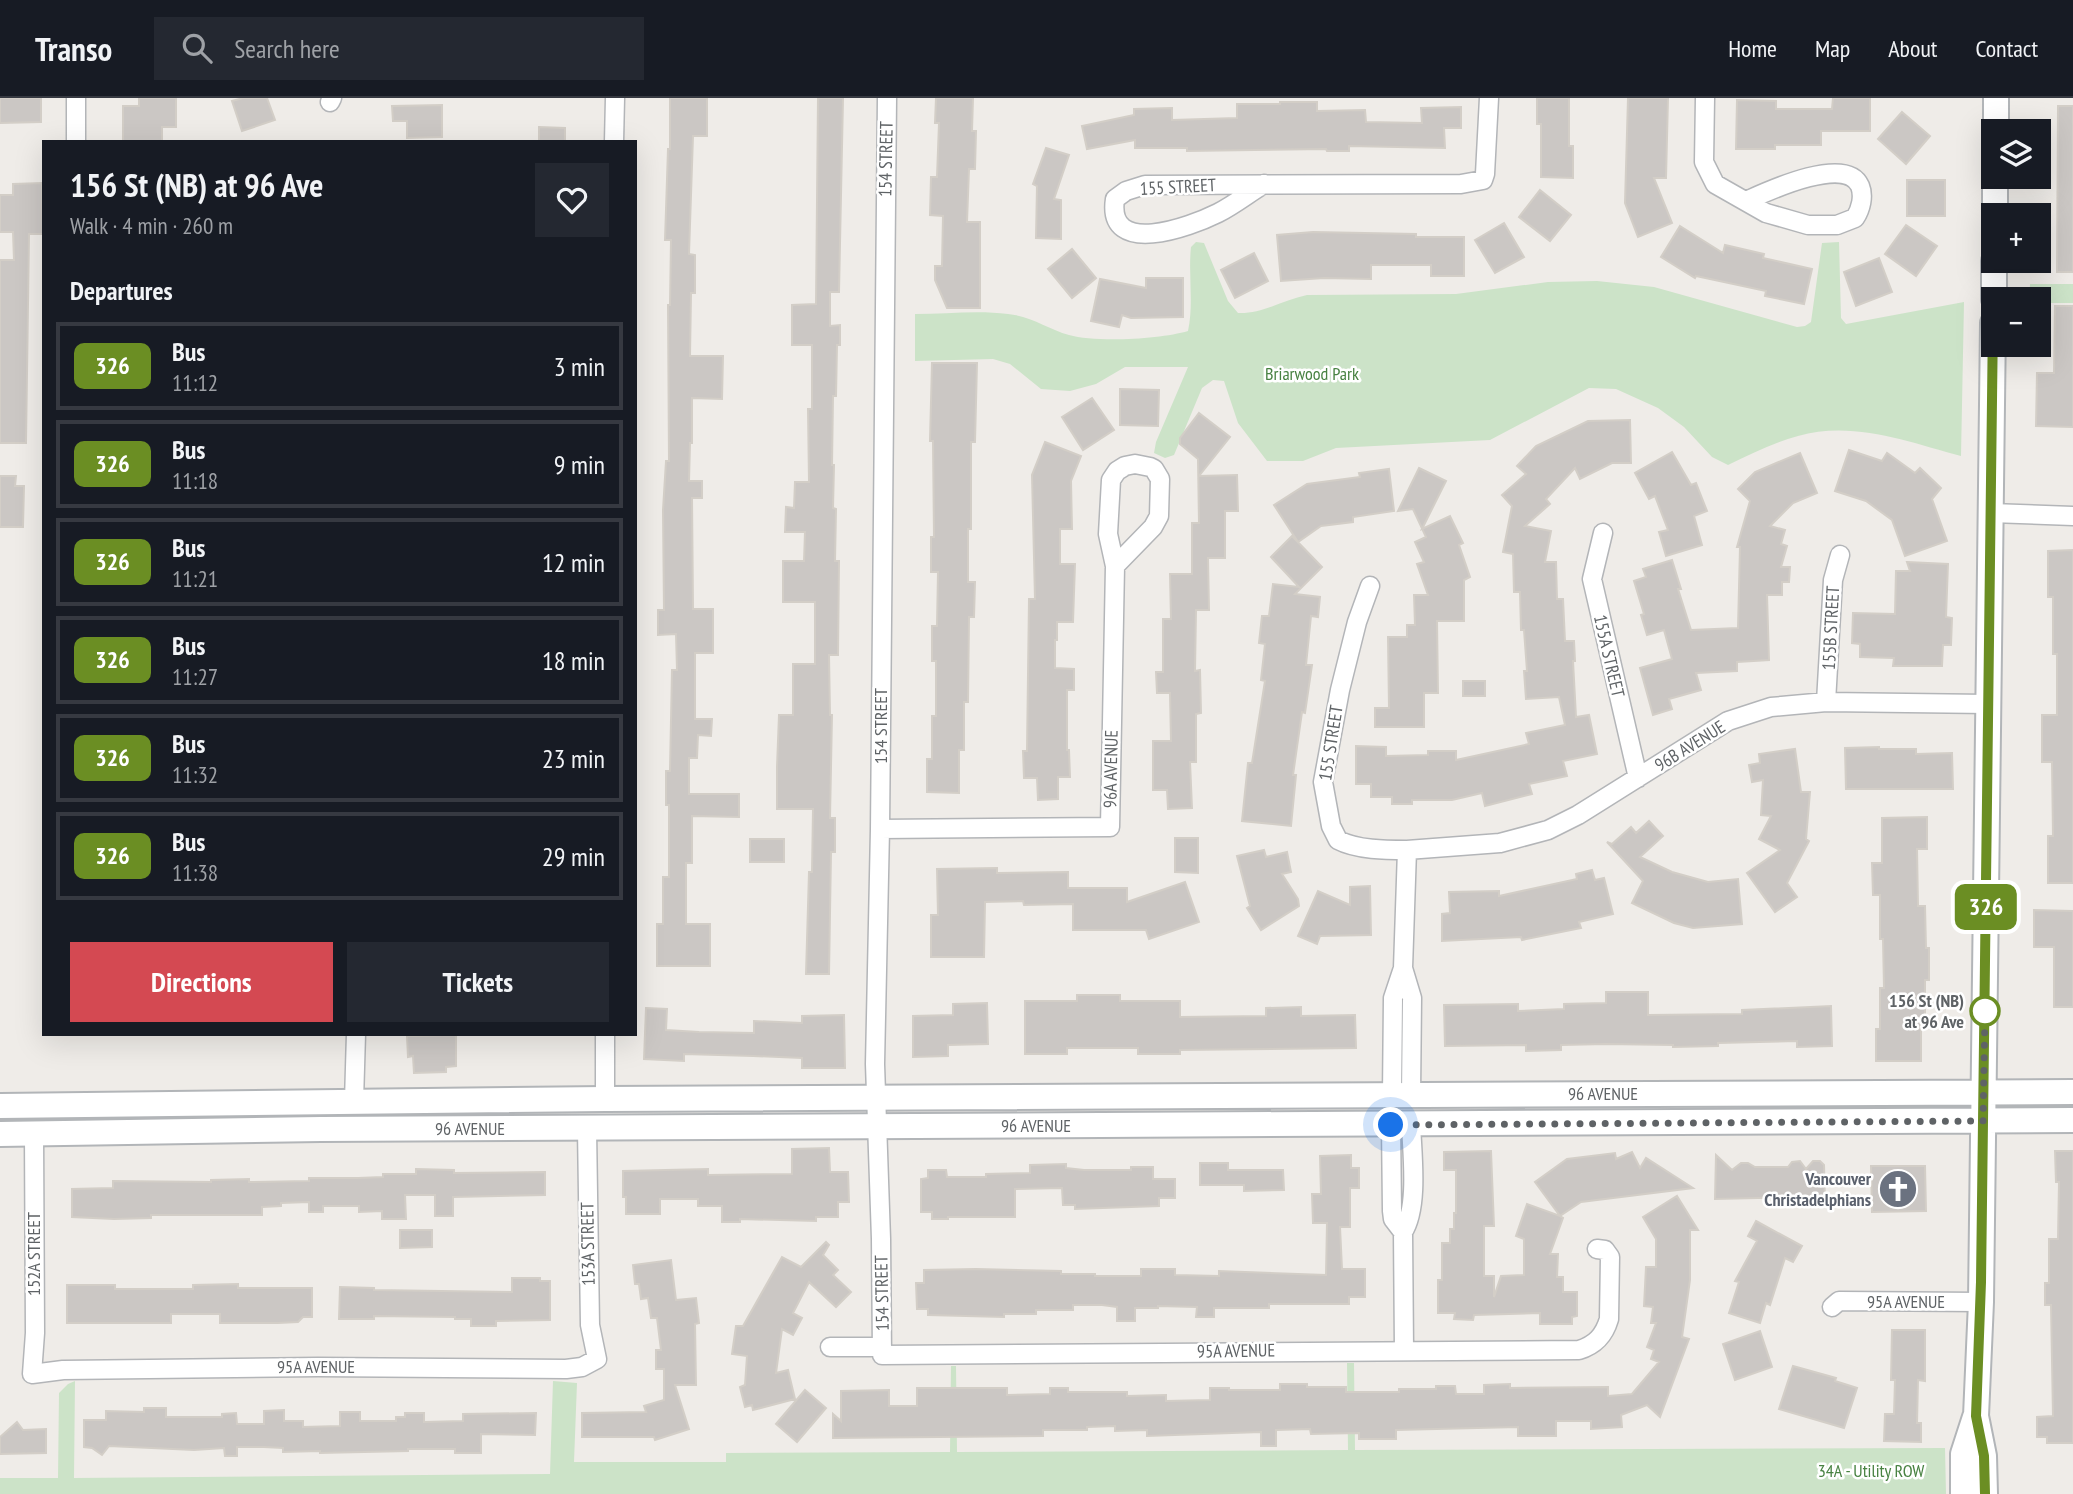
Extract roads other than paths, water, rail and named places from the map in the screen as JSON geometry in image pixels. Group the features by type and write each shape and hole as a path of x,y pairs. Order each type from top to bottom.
{"main road":[{"path":"1996,98 1996,119"},
{"path":"1985,1494 1984,1456 1976,1416 1981,1302 1992,357"},
{"name":"96 AVENUE","path":"0,1106 605,1099 2073,1092"},
{"path":"1393,1124 1401,1095"},
{"path":"321,1129 346,1112 354,1101"},
{"name":"96 AVENUE","path":"0,1135 321,1129 2073,1120"},
{"path":"1963,1494 1963,1454 1976,1416"}],"street":[{"path":"76,98 76,140"},
{"path":"614,140 615,98"},
{"name":"154 STREET","path":"882,1351 876,971 880,829 887,98"},
{"name":"155 STREET","path":"1264,184 1218,213 1176,229 1138,234 1122,229 1113,212 1115,199 1126,191 1145,185 1264,184 1461,184 1483,180 1487,162 1489,98"},
{"path":"1705,98 1704,162 1715,184 1745,201 1777,216 1808,225 1829,226 1855,218 1859,211 1861,191 1856,180 1850,177 1822,174 1794,180 1745,201"},
{"name":"96A AVENUE","path":"880,829 1110,827 1115,566 1108,534 1111,480 1117,471 1125,466 1135,464 1150,467 1160,479 1159,516 1153,527 1115,566"},
{"path":"1990,513 2073,516"},
{"name":"155A STREET","path":"1603,533 1592,579 1638,778"},
{"name":"155B STREET","path":"1826,702 1833,580 1840,555"},
{"name":"155 STREET","path":"1370,586 1357,622 1340,690 1323,782 1324,796 1333,832 1341,842 1387,850 1407,850"},
{"name":"96B AVENUE","path":"1407,850 1500,844 1534,835 1578,815 1735,718 1771,707 1826,702 1988,704"},
{"path":"1401,1095 1412,998 1403,968 1407,850"},
{"path":"354,1101 356,1036"},
{"path":"605,1036 605,1099"},
{"path":"1393,1124 1392,1211 1393,1219 1404,1233 1404,1350"},
{"name":"153A STREET","path":"587,1129 590,1325 597,1359"},
{"name":"152A STREET","path":"33,1134 33,1374"},
{"name":"95A AVENUE","path":"830,1347 882,1351 1568,1351 1596,1343 1609,1320 1610,1257 1605,1250 1597,1249"},
{"name":"95A AVENUE","path":"1832,1307 1839,1301 1981,1302"},
{"name":"95A AVENUE","path":"33,1374 63,1370 318,1367 566,1369 582,1367 597,1359"}],"place":[{"name":"156 St (NB) at 96 Ave","path":"1985,1011"},
{"name":"Vancouver Christadelphians","path":"1898,1189"}],"park label":[{"name":"Briarwood Park","path":"1312,374"},
{"name":"34A - Utility ROW","path":"1871,1471"}]}
